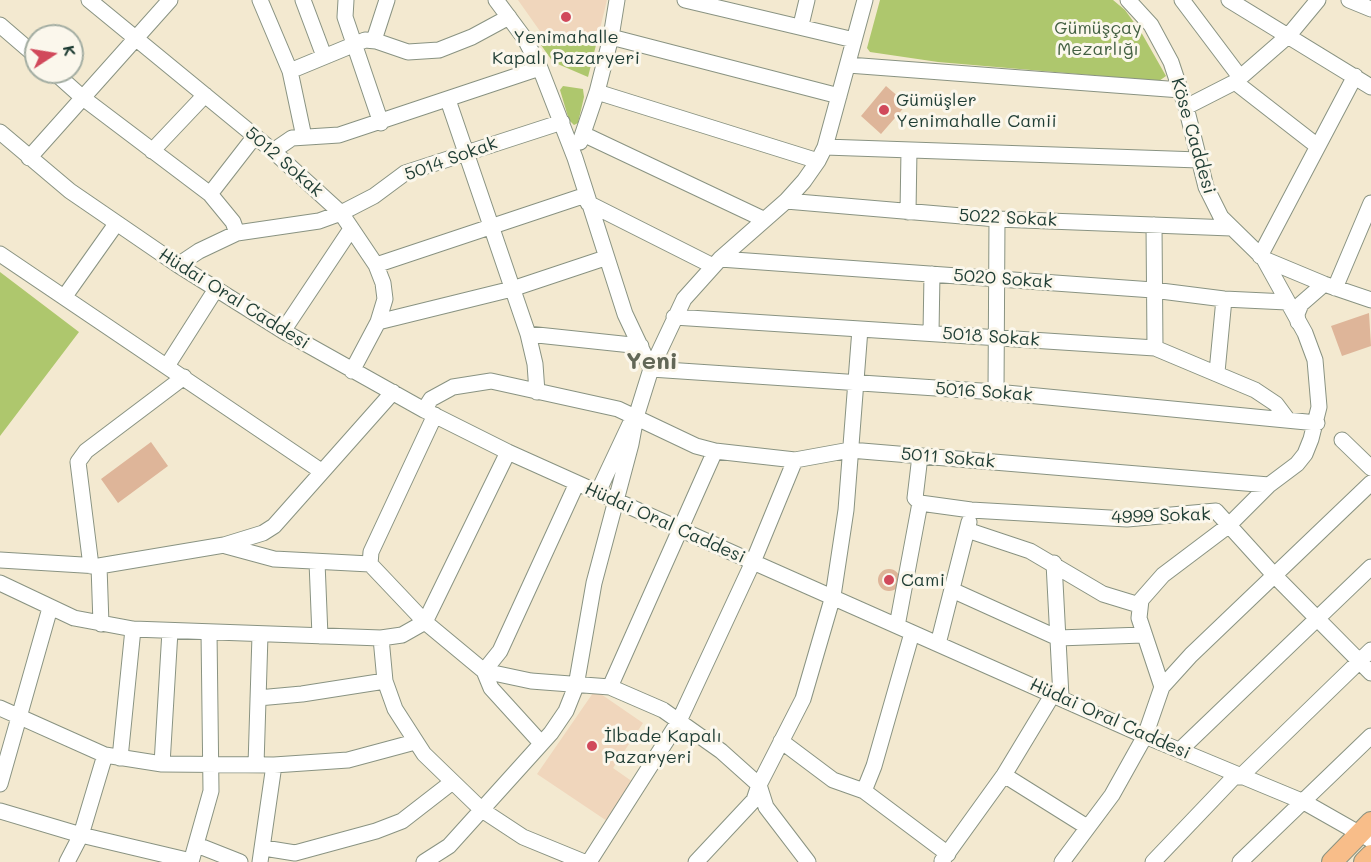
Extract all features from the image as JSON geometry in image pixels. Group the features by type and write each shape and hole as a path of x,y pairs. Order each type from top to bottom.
{"main road":[{"path":"1332,862 1367,832"},
{"path":"1364,862 1371,855"}],"street":[{"name":"5012 Sokak","path":"89,0 273,150 341,213 376,265 383,283 385,299 378,322 352,371"},
{"path":"29,158 170,0"},
{"path":"260,0 290,71 304,137"},
{"path":"303,0 324,56"},
{"path":"346,0 345,17 381,123"},
{"path":"374,40 387,0"},
{"path":"496,0 510,17 540,68 575,158 605,258 625,314 651,369"},
{"path":"575,158 612,37 617,0"},
{"path":"685,0 801,25 854,40"},
{"path":"801,25 807,0"},
{"path":"424,862 449,846 541,743 566,711 576,686 594,583 636,417 651,369 684,299 716,262 786,201 821,154 865,0"},
{"name":"Köse Caddesi","path":"1128,0 1141,12 1158,37 1181,90 1199,160 1214,206 1231,228 1262,257 1329,286 1371,300"},
{"path":"1229,0 1371,87"},
{"path":"1186,107 1237,80 1288,35 1318,0"},
{"path":"1348,0 1371,9"},
{"path":"1182,1 1237,80 1316,145"},
{"path":"290,71 354,43 374,40 408,52 429,52 461,42 510,17"},
{"path":"0,25 24,46"},
{"path":"612,37 839,96"},
{"path":"848,65 1181,90"},
{"path":"273,150 292,138 339,135 381,123 540,68"},
{"path":"1162,687 1139,618 1139,605 1148,589 1228,526 1269,485 1288,471 1305,454 1317,423 1319,391 1315,360 1298,322 1262,257 1316,145 1355,76"},
{"path":"67,84 210,194 233,222 237,233"},
{"path":"597,92 821,154 909,150 1199,160"},
{"path":"153,151 205,94"},
{"path":"448,100 528,334 535,364 537,392"},
{"name":"5014 Sokak","path":"178,265 237,233 319,221 341,213 374,196 405,173 562,122"},
{"name":"Hüdai Oral Caddesi","path":"0,132 29,158 116,224 216,289 352,371 508,452 912,633 1145,736 1304,802 1367,832"},
{"path":"583,134 763,219"},
{"path":"210,194 255,136"},
{"path":"908,212 909,150"},
{"path":"376,265 490,226 587,199 716,262"},
{"name":"5022 Sokak","path":"786,201 997,219 1231,228"},
{"path":"1298,322 1297,314 1301,304 1329,286 1371,203"},
{"path":"996,392 997,219"},
{"path":"64,296 116,224"},
{"path":"1154,225 1155,348"},
{"path":"283,331 351,229"},
{"path":"0,254 321,471"},
{"path":"378,322 512,290 605,258"},
{"name":"5020 Sokak","path":"716,262 932,274 1153,290 1224,299 1287,302"},
{"path":"931,333 932,274"},
{"path":"167,366 216,289"},
{"path":"1217,372 1224,299"},
{"name":"5018 Sokak","path":"674,317 1155,348 1217,372 1255,390 1276,404 1288,420"},
{"path":"696,862 754,800 759,785 803,699 833,596 846,510 860,329"},
{"path":"528,334 641,346"},
{"name":"5016 Sokak","path":"651,369 996,392 1317,423"},
{"path":"101,624 95,566 78,462 86,451 184,377"},
{"name":"5011 Sokak","path":"430,412 431,399 442,392 466,383 491,381 618,409 696,446 716,451 795,460 850,450 1269,485"},
{"path":"0,560 95,566 224,545 263,533 273,526 393,392"},
{"path":"370,564 371,552 430,412"},
{"path":"598,492 627,428 636,417"},
{"path":"1342,440 1371,468"},
{"path":"610,687 716,451"},
{"path":"0,583 50,608 101,624 134,629 381,638 402,635 425,622 508,452"},
{"path":"897,626 920,503 915,498 920,456"},
{"path":"589,862 679,721 753,562 795,460"},
{"path":"484,672 500,651 577,483"},
{"path":"1062,862 1112,795 1145,736 1162,687 1191,655 1371,483"},
{"name":"4999 Sokak","path":"920,503 971,510 1126,519 1216,511 1275,576 1371,673"},
{"path":"939,644 971,510"},
{"path":"967,530 1030,551 1054,563 1103,594 1139,605"},
{"path":"224,545 274,559 370,564 425,622 484,672 491,688 541,743"},
{"path":"317,562 320,636"},
{"path":"781,741 833,780 864,791 945,858 1057,696 1058,638 1054,563"},
{"path":"1180,750 1371,567"},
{"path":"952,590 1058,638 1143,635"},
{"path":"0,784 50,608"},
{"path":"67,862 113,756 134,629"},
{"path":"162,764 170,631"},
{"path":"0,811 191,861 211,791 208,632"},
{"path":"864,791 874,766 912,633"},
{"path":"256,765 260,635"},
{"path":"381,638 385,681 395,709 415,742 451,783 482,810 523,837 584,862"},
{"path":"1153,862 1238,776 1371,650"},
{"path":"484,672 531,681 610,687 645,701 679,721 721,751 759,785 766,807 808,862"},
{"path":"258,698 302,694 385,681"},
{"path":"0,708 113,756 162,764 274,765 348,760 415,742"},
{"path":"1240,862 1371,736"},
{"path":"274,765 262,855 295,853 376,831 402,820 451,783"},
{"path":"1004,775 1087,827"},
{"path":"197,845 240,862"}],"shaded area":[{"name":"Yenimahalle Kapalı Pazaryeri","path":"518,0 607,0 597,41 542,34"},
{"name":"İlbade Kapalı Pazaryeri","path":"595,690 643,723 613,768 633,782 607,821 537,774"}],"green space":[{"name":"Gümüşçay Mezarlığı","path":"880,0 1113,0 1125,10 1141,32 1166,76 1159,81 938,62 870,52 867,48"},
{"path":"542,34 597,41 588,77 553,62 541,45"},
{"path":"563,86 583,89 584,97 578,123 574,125 569,120 560,90"},
{"path":"0,272 79,332 0,436"}],"building":[{"name":"Gümüşler Yenimahalle Camii","path":"886,86 907,104 881,134 861,116"},
{"path":"1369,313 1371,346 1342,356 1331,326"},
{"path":"151,442 168,466 118,503 101,479"},
{"name":"Cami","path":"889,569 897,572 900,580 897,588 889,591 881,588 878,580 881,572"}],"place":[{"name":"Yenimahalle Kapalı Pazaryeri","path":"566,17"},
{"name":"Gümüşler Yenimahalle Camii","path":"884,110"},
{"name":"Cami","path":"889,580"},
{"name":"İlbade Kapalı Pazaryeri","path":"592,746"}],"district":[{"name":"Yeni","path":"652,362"}]}
